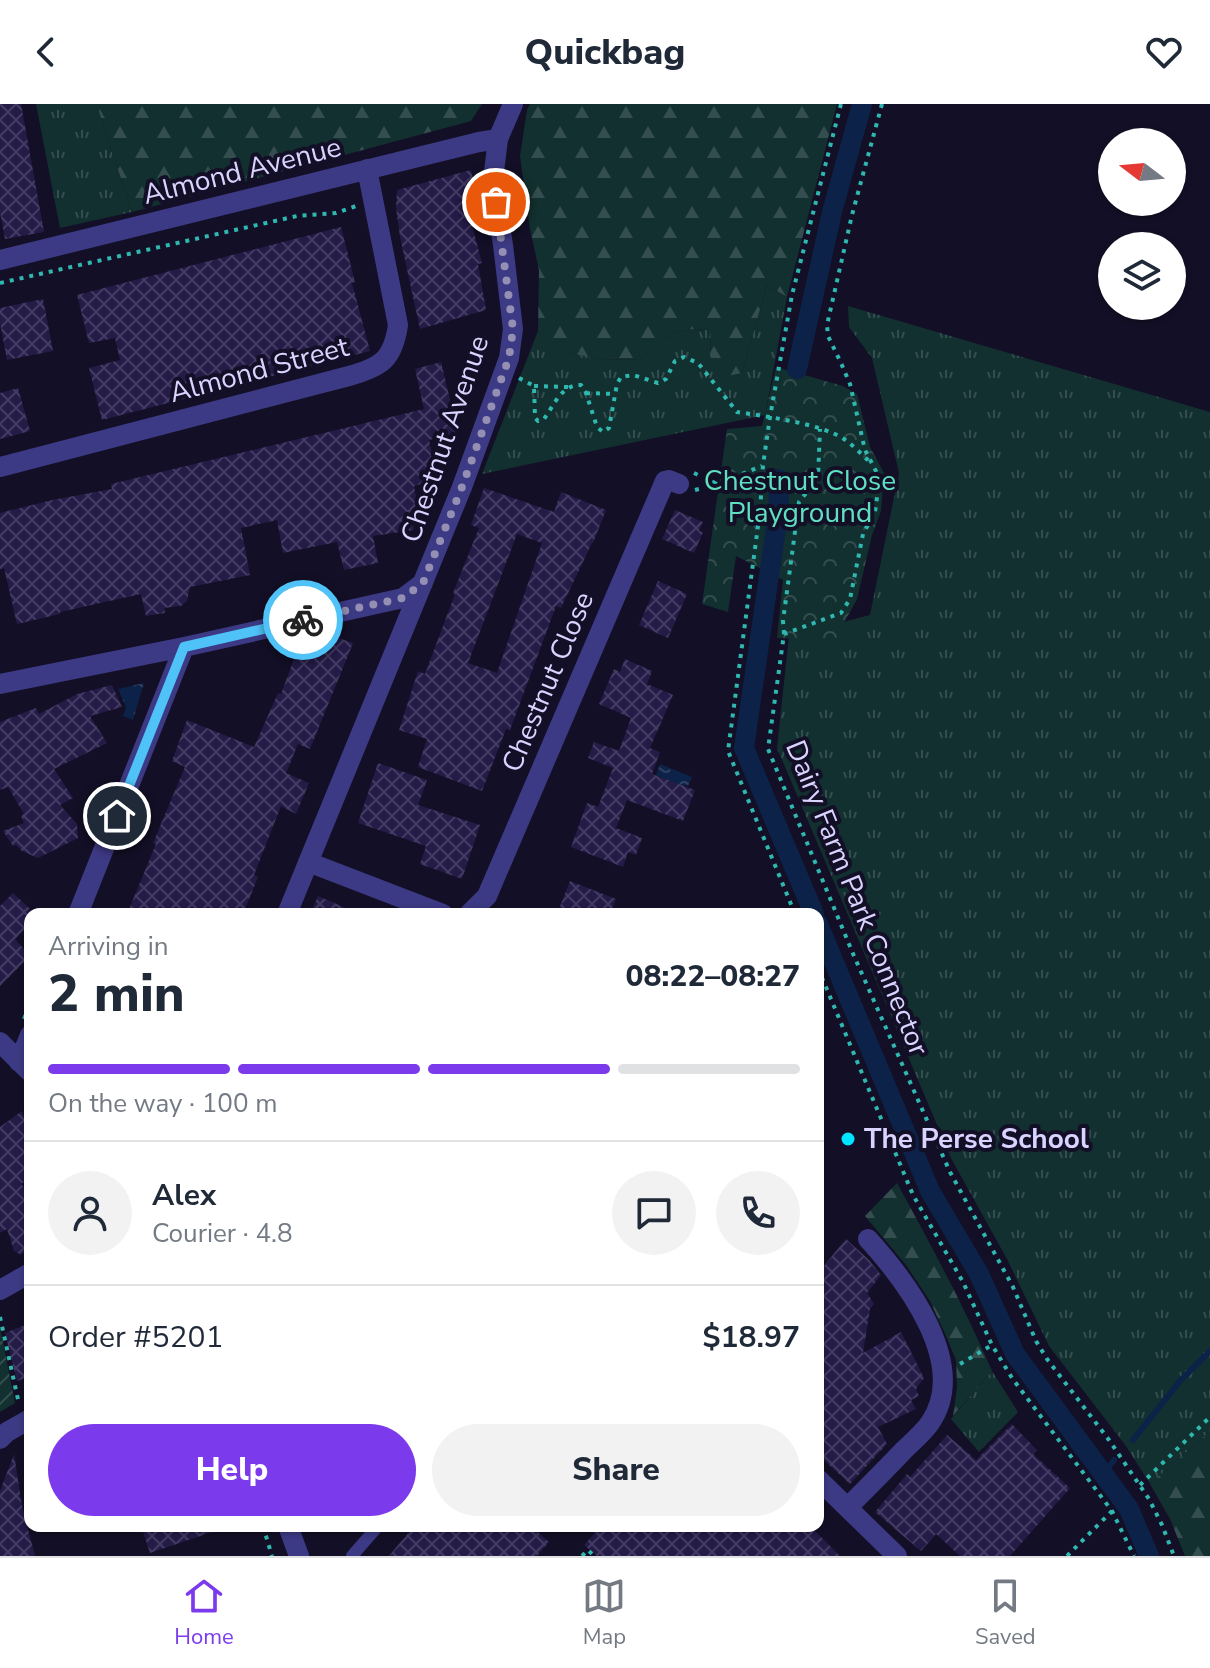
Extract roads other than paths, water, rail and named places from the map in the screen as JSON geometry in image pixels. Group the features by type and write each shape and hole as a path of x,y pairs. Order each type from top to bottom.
{"street":[{"name":"Chestnut Avenue","path":"289,908 462,487 509,358 513,329 493,180 498,139 513,104"},
{"name":"Almond Avenue","path":"0,260 498,139"},
{"name":"Almond Street","path":"0,467 367,371 383,362 395,345 398,325 367,169"},
{"name":"Chestnut Close","path":"475,908 487,896 665,481 688,482"},
{"path":"0,684 403,598 423,583"},
{"path":"80,908 184,647"},
{"path":"308,862 427,908"},
{"path":"0,1042 24,1066"},
{"path":"848,1507 929,1425 942,1396 943,1367 937,1346 918,1307 868,1239"},
{"path":"0,1290 24,1276"},
{"path":"0,1439 24,1415"},
{"path":"824,1485 897,1556"},
{"path":"290,1532 299,1556"}],"lane":[{"path":"352,1556 371,1532"}],"water":[{"path":"144,683 133,720 123,716 126,707 118,689"},
{"path":"660,764 692,777 688,786 682,785 676,801 657,793 663,778 656,775"}],"waterway":[{"path":"797,369 832,212 862,104"},
{"path":"778,479 779,507 744,748 811,908"},
{"path":"824,938 930,1191 979,1274 1015,1354 1129,1509 1149,1556"},
{"path":"1133,1440 1180,1381 1210,1351"},
{"path":"1103,1474 1114,1460"}],"place":[{"name":"The Perse School","path":"848,1139"}],"park label":[{"name":"Chestnut Close Playground","path":"800,497"}]}
